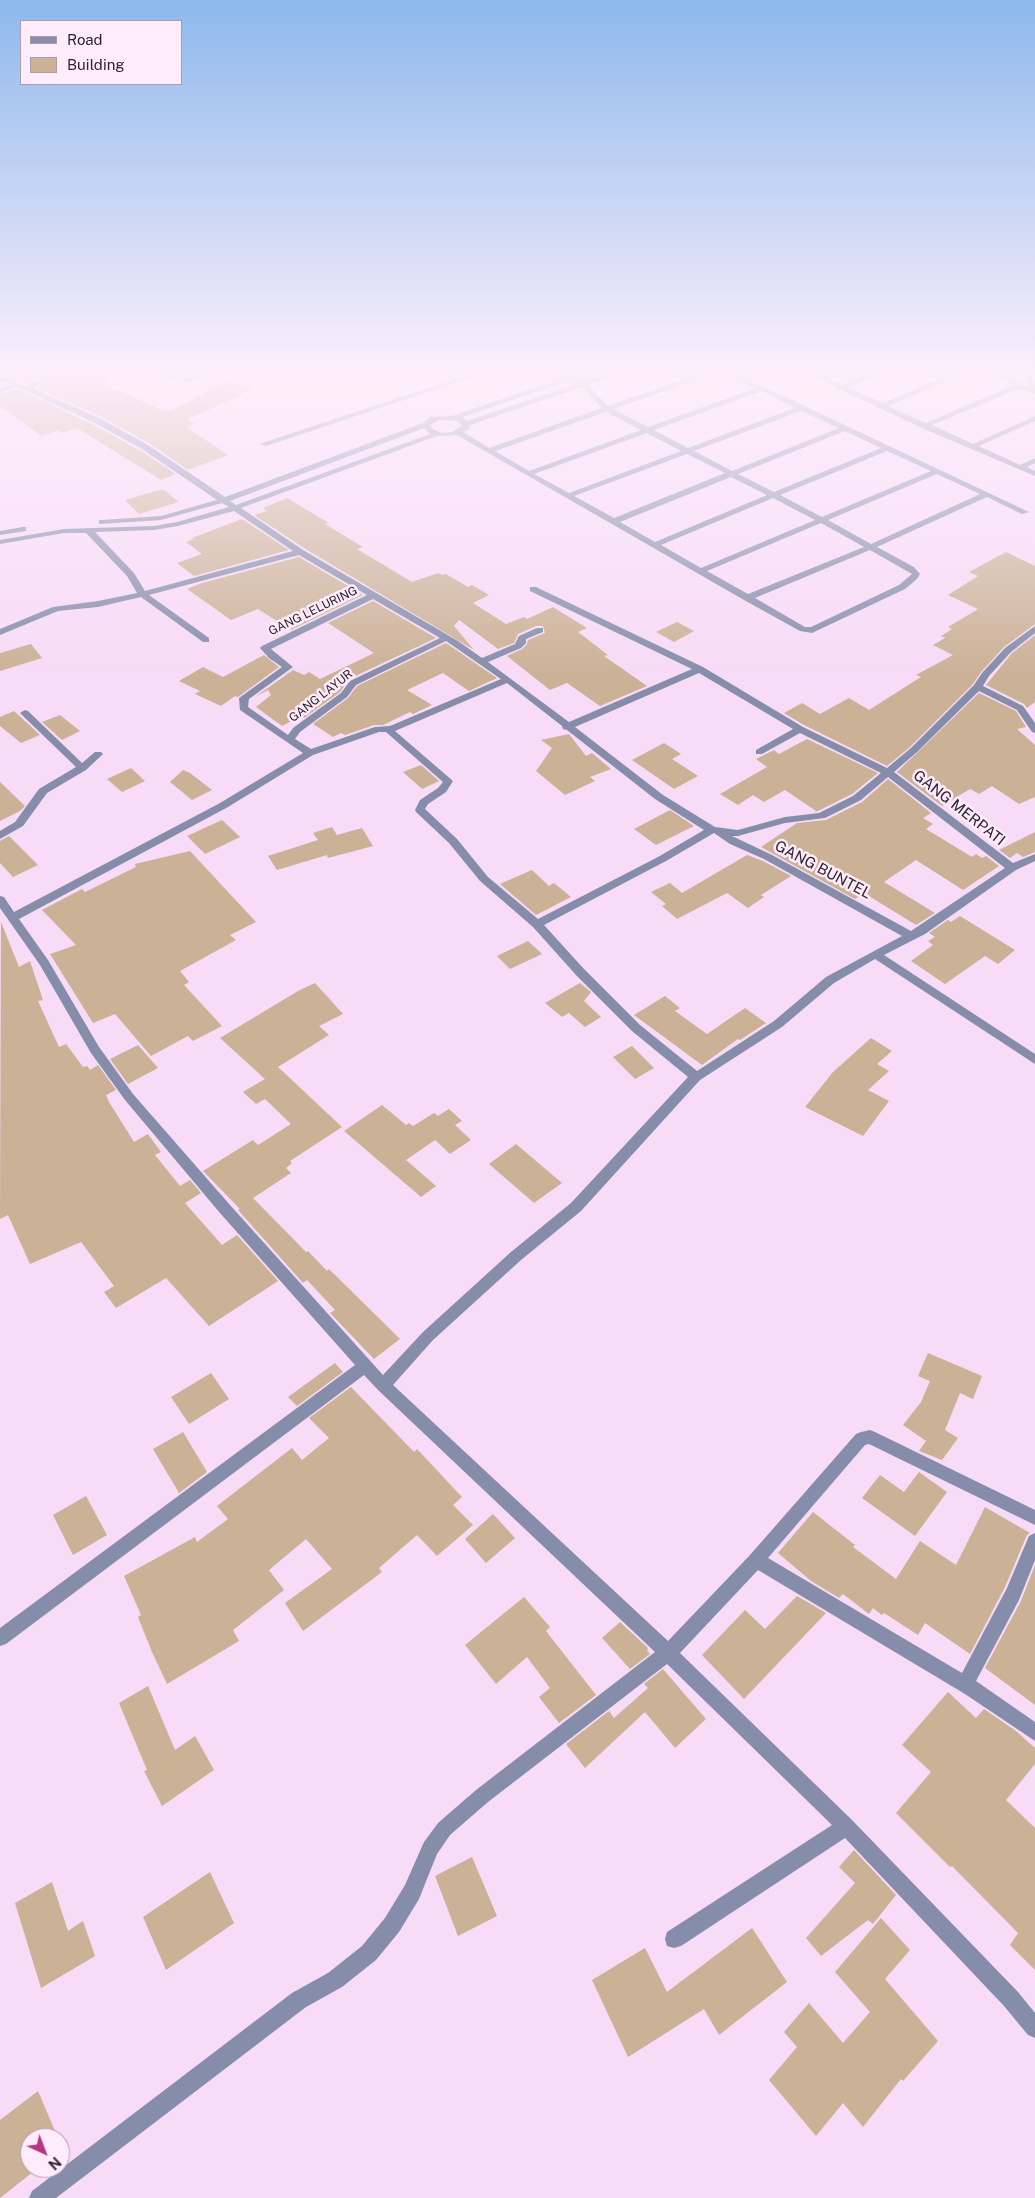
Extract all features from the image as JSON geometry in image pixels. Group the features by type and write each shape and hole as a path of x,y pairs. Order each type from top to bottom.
{"street":[{"name":"GANG BUNTEL","path":"182,472 300,552 482,661 508,679 659,797 734,842 768,857 911,936"},
{"path":"0,533 60,524 161,518 224,500 301,472"},
{"path":"0,542 43,534 169,526 235,508 334,472"},
{"path":"524,472 803,629 812,630 902,587 916,574 911,569 821,520 725,472"},
{"path":"528,474 535,472"},
{"path":"568,496 633,472"},
{"path":"612,522 736,472"},
{"path":"654,545 832,472"},
{"path":"701,571 937,472"},
{"path":"939,472 1025,512"},
{"path":"747,598 870,547 988,494"},
{"path":"89,531 131,576 142,594 206,640"},
{"path":"0,632 63,607 88,606 142,594 300,552"},
{"name":"GANG MERPATI","path":"533,589 700,669 800,729 888,772 1012,868"},
{"name":"GANG LELURING","path":"290,740 243,708 244,698 288,667 272,656 265,648 374,595"},
{"path":"537,924 716,831 738,833 785,820 821,816 857,798 914,750 978,687 985,675 1008,650 1035,629"},
{"path":"482,661 518,646 522,643 522,638 540,630"},
{"name":"GANG LAYUR","path":"310,753 290,740 296,730 344,695 353,683 446,638"},
{"path":"566,726 700,669"},
{"path":"14,917 224,804 310,753 378,729 391,729 508,679"},
{"path":"978,687 1020,708 1035,730"},
{"path":"25,713 82,768"},
{"path":"391,729 390,732 448,781 442,790 424,802 420,810 453,841 484,879 537,924 580,972 636,1028 696,1077"},
{"path":"759,752 800,729"},
{"path":"0,836 19,824 43,792 82,768 98,754"},
{"path":"383,1386 428,1336 516,1256 576,1207 696,1077 778,1024 830,980 911,936 1012,868 1035,857"},
{"path":"0,900 14,917 44,963 94,1050 129,1097 225,1209 383,1386 668,1653 846,1826 1004,1992 1035,2028"},
{"path":"876,955 1035,1060"},
{"path":"0,1638 366,1365"},
{"path":"39,2198 299,2000 335,1980 369,1953 392,1925 412,1892 430,1848 444,1829 482,1796 668,1653 756,1560 861,1439 870,1437 1035,1518"},
{"path":"965,1685 1014,1594 1035,1540"},
{"path":"756,1560 965,1685 1035,1732"},
{"path":"674,1940 846,1826"}],"building":[{"path":"147,472 172,472 176,474 161,480"},
{"path":"163,489 179,502 139,514 125,500"},
{"path":"287,498 329,523 325,524 363,547 357,549 412,582 438,573 446,574 468,587 472,585 489,595 473,603 506,624 524,617 527,619 553,607 587,628 578,632 608,655 604,656 647,686 600,706 567,683 550,690 507,656 522,649 528,640 545,633 543,626 536,626 518,634 514,643 498,649 459,620 454,626 474,650 304,548 254,515 267,511 263,508"},
{"path":"242,519 289,550 194,576 177,563 202,554 186,542"},
{"path":"1006,552 1035,566 1035,624 1004,647 981,672 973,684 910,747 887,766 804,725 784,713 802,703 820,714 849,698 869,710 921,677 916,675 953,655 933,645 945,638 941,636 952,629 948,627 978,609 948,595 978,576 969,572"},
{"path":"299,557 363,595 291,630 258,609 231,620 187,589 202,583"},
{"path":"373,601 436,638 349,679 340,692 304,718 301,716 282,726 256,707 271,695 268,690 255,697 293,670 304,675 309,672 320,679 374,653 328,623"},
{"path":"677,622 694,631 674,642 656,632"},
{"path":"1035,635 1035,702 1027,708 1024,704 986,685 1012,653"},
{"path":"446,643 497,678 469,691 443,673 407,690 432,705 413,714 410,712 383,725 374,725 345,735 341,733 333,737 313,724 348,698 357,686"},
{"path":"31,644 42,658 0,671 0,653"},
{"path":"264,655 279,667 238,697 235,696 221,706 195,694 200,691 179,681 203,667 223,677"},
{"path":"979,693 1016,711 1026,727 1017,729 1035,745 1035,797 1019,804 992,786 979,794 970,789 942,806 897,772"},
{"path":"14,711 40,735 21,743 0,726 0,717"},
{"path":"60,715 80,731 62,740 42,722"},
{"path":"569,734 586,756 592,753 611,769 590,777 595,781 565,795 536,771 552,748 541,740"},
{"path":"807,739 878,773 852,794 814,812 816,811 785,790 764,802 753,795 738,805 720,794 767,767 756,759 774,750 779,754"},
{"path":"664,743 681,754 672,759 698,776 674,789 632,760"},
{"path":"421,765 439,781 422,789 403,772"},
{"path":"131,768 145,781 122,792 107,779"},
{"path":"183,770 190,773 212,790 192,800 170,782"},
{"path":"888,779 931,813 923,818 933,824 926,829 972,857 976,854 982,858 986,856 999,866 963,890 916,860 884,882 935,913 916,925 864,893 855,899 761,847 797,823 826,820 862,802"},
{"path":"0,782 25,806 20,811 0,821"},
{"path":"670,810 694,826 656,845 634,829"},
{"path":"222,820 240,837 205,854 187,836"},
{"path":"332,827 337,835 362,828 373,846 328,858 327,855 277,870 268,856 318,840 313,833"},
{"path":"1035,832 1035,852 1023,857 1017,853 1010,858 999,850"},
{"path":"9,836 38,865 13,877 0,863 0,841"},
{"path":"190,851 256,922 230,935 236,940 180,971 189,982 184,985 222,1026 193,1041 188,1036 151,1056 115,1014 93,1023 50,954 76,945 42,910 82,889 85,892 136,867 135,864"},
{"path":"747,855 791,876 761,895 764,897 748,908 727,893 677,919 662,906 666,904 651,892 670,883 682,893"},
{"path":"532,870 549,886 554,883 571,897 536,915 500,884"},
{"path":"960,916 1015,950 998,964 985,956 945,984 911,961 933,945 928,941 935,937 929,933 948,920 951,922"},
{"path":"1,922 19,967 30,961 43,1000 38,1001 59,1047 66,1044 83,1067 87,1066 90,1070 98,1065 116,1090 106,1095 134,1142 148,1134 161,1152 155,1155 180,1186 190,1180 201,1193 185,1203 222,1245 237,1235 278,1281 209,1326 166,1278 116,1308 104,1292 114,1286 81,1242 30,1264 8,1215 0,1219"},
{"path":"528,941 542,954 510,969 497,956"},
{"path":"315,983 343,1014 319,1026 329,1035 278,1067 342,1127 290,1161 292,1163 286,1168 291,1173 253,1198 306,1252 308,1251 327,1271 329,1269 400,1339 374,1359 330,1313 335,1310 307,1280 303,1283 238,1210 240,1209 203,1171 253,1140 258,1145 291,1124 265,1099 256,1104 243,1092 265,1079 220,1038 298,991"},
{"path":"580,983 591,992 584,1001 601,1017 585,1027 569,1013 562,1017 545,1003"},
{"path":"665,996 680,1008 675,1011 707,1034 745,1008 766,1023 740,1040 738,1039 702,1065 634,1015"},
{"path":"871,1038 892,1051 877,1064 889,1071 868,1090 889,1101 863,1136 805,1107 833,1072"},
{"path":"138,1045 158,1068 128,1084 110,1059"},
{"path":"632,1046 654,1068 635,1079 613,1057"},
{"path":"382,1105 406,1125 409,1123 413,1126 434,1113 438,1116 449,1109 462,1121 455,1125 471,1140 450,1154 435,1140 406,1160 436,1186 421,1197 344,1131"},
{"path":"516,1144 562,1183 534,1203 489,1164"},
{"path":"928,1353 982,1376 973,1399 960,1393 945,1430 958,1438 942,1460 919,1451 926,1441 903,1425 921,1402 930,1381 918,1376"},
{"path":"335,1363 343,1372 297,1406 288,1397"},
{"path":"211,1373 229,1399 189,1424 171,1397"},
{"path":"351,1387 414,1452 417,1449 462,1497 453,1505 473,1525 437,1556 417,1535 379,1568 382,1572 303,1631 285,1603 332,1569 306,1539 269,1570 284,1590 233,1630 239,1641 167,1684 138,1617 141,1615 124,1576 195,1537 197,1542 228,1519 217,1506 292,1448 302,1460 329,1438 309,1418"},
{"path":"183,1432 207,1472 179,1493 153,1449"},
{"path":"919,1472 947,1492 915,1536 862,1498 880,1475 904,1492"},
{"path":"86,1496 107,1535 73,1555 53,1515"},
{"path":"985,1507 1030,1533 1027,1535 1005,1587 970,1654 925,1623 918,1635 873,1608 869,1614 843,1594 839,1598 811,1581 778,1553 813,1512 855,1545 853,1547 896,1579 920,1541 956,1565"},
{"path":"493,1514 515,1538 486,1563 465,1539"},
{"path":"1035,1565 1035,1705 985,1668 1021,1601"},
{"path":"797,1596 826,1613 744,1699 702,1655 745,1610 765,1629"},
{"path":"524,1597 550,1627 546,1631 596,1695 559,1723 539,1697 550,1688 527,1657 496,1684 465,1645"},
{"path":"620,1622 648,1648 647,1650 650,1654 630,1669 602,1638"},
{"path":"663,1669 706,1719 675,1748 645,1712 585,1768 566,1744 609,1711 614,1718 648,1688 644,1684"},
{"path":"148,1686 175,1750 195,1736 214,1770 162,1806 144,1771 147,1770 119,1703"},
{"path":"948,1692 976,1718 984,1709 1016,1731 1035,1748 1035,1764 1006,1800 1035,1828 1035,1970 1010,1945 1018,1933 896,1813 931,1772 902,1745"},
{"path":"854,1850 896,1895 873,1924 868,1920 821,1956 806,1938 855,1883 839,1867"},
{"path":"472,1857 497,1916 458,1936 435,1876"},
{"path":"210,1872 234,1923 166,1970 143,1917"},
{"path":"52,1882 68,1931 83,1921 95,1956 41,1988 15,1903"},
{"path":"881,1918 910,1950 885,1979 938,2041 903,2081 901,2079 863,2127 843,2103 816,2136 769,2080 797,2047 784,2032 809,2003 843,2043 870,2012 835,1972"},
{"path":"752,1928 787,1982 719,2035 704,2009 628,2057 592,1980 645,1948 667,1992"},
{"path":"38,2091 54,2128 20,2128 20,2178 25,2178 0,2198 0,2120"}]}
